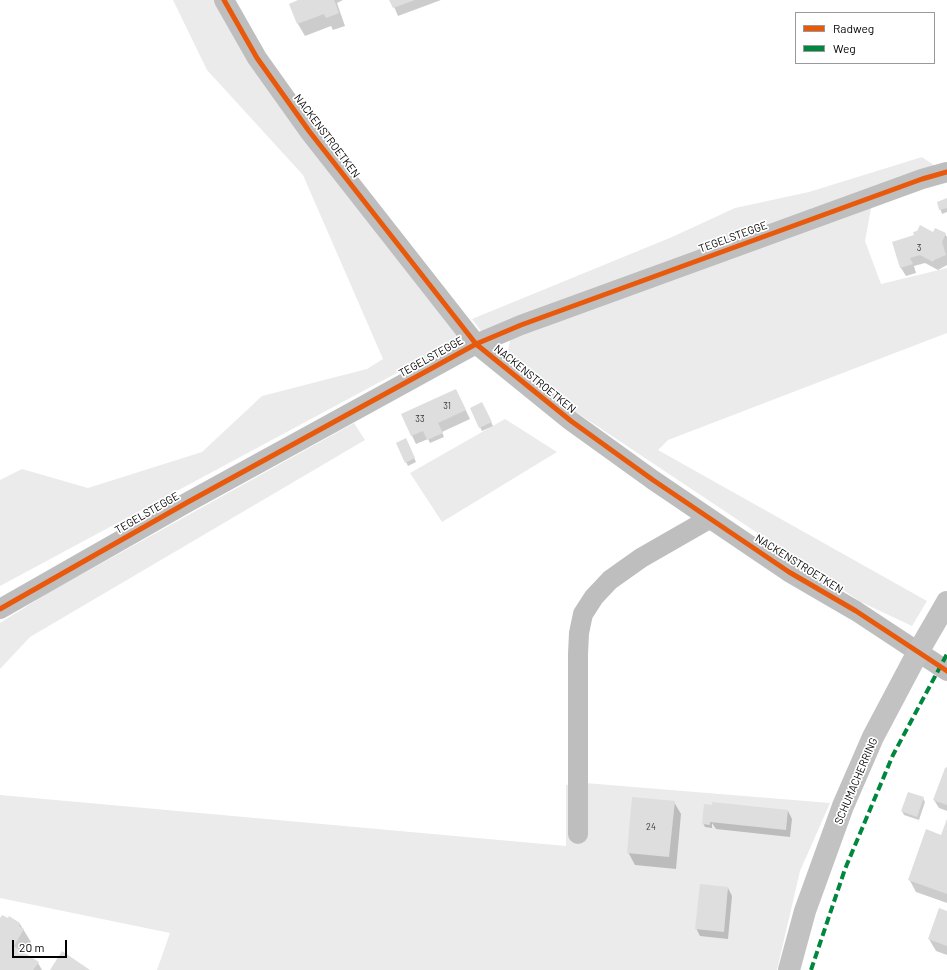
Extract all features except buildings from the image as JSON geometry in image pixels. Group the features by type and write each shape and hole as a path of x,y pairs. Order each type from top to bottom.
{"main road":[{"name":"SCHUMACHERRING","path":"789,970 805,911 844,806 874,738 918,652 947,602"}],"street":[{"name":"NACKENSTROETKEN","path":"224,0 257,58 304,125 476,344 517,379 571,421 710,519 789,572 856,611 947,670"},
{"name":"TEGELSTEGGE","path":"0,609 188,502 476,344 521,325 907,184 947,172"},
{"path":"578,834 578,654 579,633 583,614 594,597 610,580 641,558 710,519"}],"shaded area":[{"path":"173,0 216,0 465,340 391,376 0,586 0,480 22,469 88,488 202,452 262,396 367,369 383,359 303,175 207,70"},
{"path":"922,157 935,166 484,335 472,319 672,237 735,208 809,192"},
{"path":"872,203 865,241 881,284 947,268 947,333 668,440 658,450 927,601 912,626 861,602 531,382 506,363 510,340"},
{"path":"505,419 557,452 442,522 410,473"},
{"path":"354,423 365,440 30,637 0,669 0,623 48,593"},
{"path":"585,783 830,803 800,871 777,970 157,970 170,933 0,898 0,795 566,846 566,785"}],"marked path":[{"path":"811,970 845,869 893,755 947,654"}],"cycle path":[{"path":"224,0 257,58 309,131 476,344 571,421 653,480 789,572 856,611 947,671"},
{"path":"0,609 188,502 476,344 521,325 922,179 947,172"}]}
